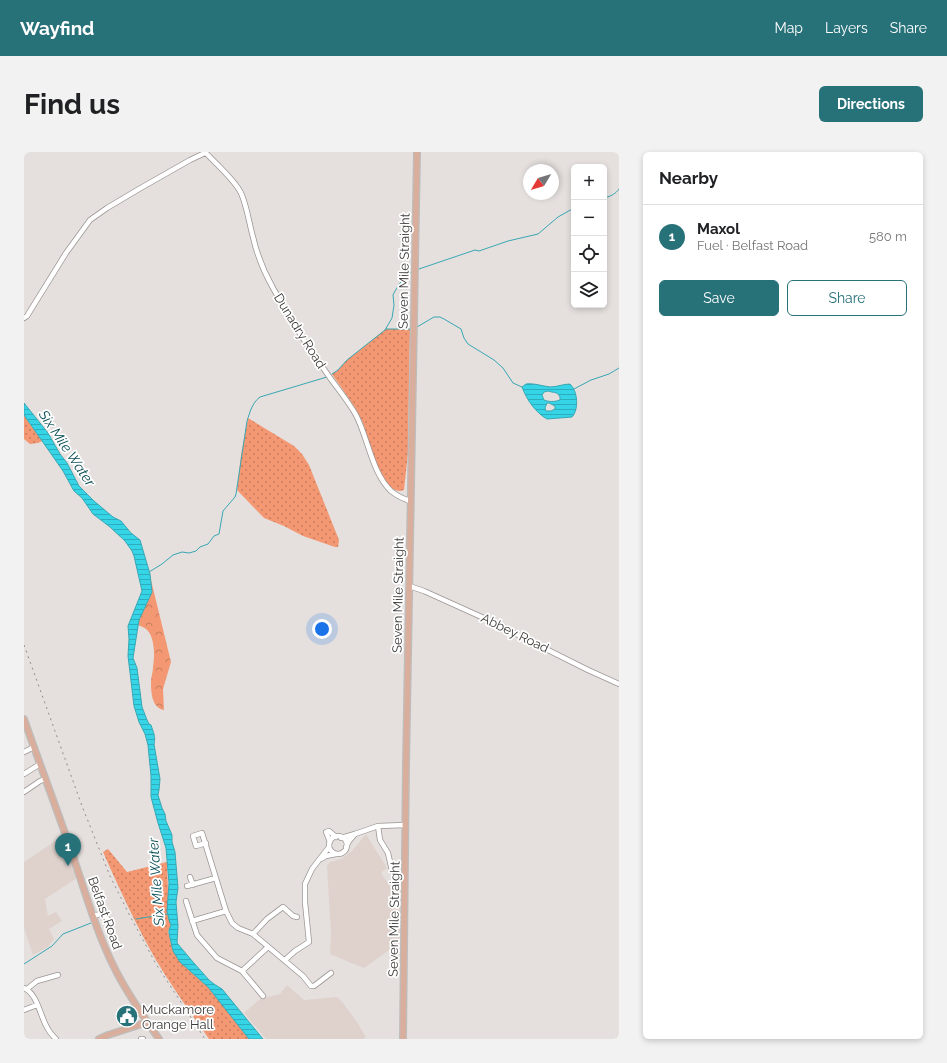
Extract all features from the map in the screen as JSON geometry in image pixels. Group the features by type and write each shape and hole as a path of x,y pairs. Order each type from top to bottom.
{"main road":[{"name":"Seven Mile Straight","path":"404,1039 405,825 417,152"},
{"name":"Belfast Road","path":"24,721 93,916 114,968 132,1000 159,1039"},
{"path":"99,1039 147,1021"}],"street":[{"name":"Dunadry Road","path":"205,152 240,192 258,255 273,289 300,333 353,410 362,428 381,478 391,491 410,501"},
{"path":"24,318 27,316 63,258 90,220 107,208 205,152"},
{"name":"Abbey Road","path":"409,586 486,618 588,670 619,684"},
{"path":"24,752 34,747"},
{"path":"24,774 40,764"},
{"path":"24,792 45,779"},
{"path":"285,960 309,942 306,918 305,886 310,872 331,839 355,834 378,826 405,825"},
{"path":"378,826 380,840 387,852 392,871"},
{"path":"336,854 332,852 326,832 329,831 345,842 346,847"},
{"path":"318,861 326,856 344,852 355,834"},
{"path":"206,843 226,911 230,920 235,926 254,934 303,976 312,986 330,974"},
{"path":"190,877 193,885"},
{"path":"187,886 216,878"},
{"path":"186,901 196,934 213,955 242,971 263,996"},
{"path":"254,934 267,919 283,907 293,916 298,917"},
{"path":"192,921 226,911"},
{"path":"93,916 102,914 110,921"},
{"path":"242,971 268,947"},
{"path":"56,1039 47,1028 32,995 26,989 37,981 58,975"},
{"path":"24,1010 37,1005"}],"shaded area":[{"path":"366,834 387,868 381,873 391,887 400,882 401,936 395,946 364,968 330,954 331,933 327,866 330,862 341,859 352,851"},
{"path":"61,837 77,878 45,899 48,916 56,912 62,921 49,929 54,939 48,947 33,955 24,928 24,862"},
{"path":"287,985 304,1000 337,997 357,1022 366,1037 363,1039 266,1039 244,1013 260,999 280,994"}],"green space":[{"path":"386,329 410,329 408,453 404,490 400,491 392,488 382,475 374,457 362,421 352,403 332,374"},
{"path":"24,415 42,441 30,444 24,439"},
{"path":"248,418 294,446 302,454 309,465 339,540 338,547 303,536 264,518 237,490 241,455"},
{"path":"150,576 171,662 163,689 164,710 157,706 152,695 151,680 154,658 153,641 149,632 145,628 138,625 152,591"},
{"path":"108,849 127,872 167,862 169,920 171,925 168,931 173,951 180,962 208,987 250,1039 209,1039 156,960 103,852"}],"water":[{"path":"526,384 550,387 570,384 575,391 577,400 576,410 572,417 547,419 532,405 522,387","holes":["548,391 558,394 560,400 552,402 544,400 542,395 544,392","547,403 555,406 555,409 546,411 545,408"]},
{"path":"24,403 48,433 67,463 79,486 113,517 121,521 131,533 140,540 150,574 152,592 139,620 133,658 137,668 142,707 149,724 151,725 155,741 154,744 160,779 158,795 172,835 172,842 175,852 178,888 176,902 178,926 177,943 209,980 222,989 263,1039 249,1039 208,987 180,962 173,951 169,933 171,925 167,911 169,883 166,848 151,797 151,776 148,745 134,706 128,656 128,626 142,591 134,556 125,541 93,514 82,498 74,491 63,471 24,415"}],"waterway":[{"path":"607,197 619,189"},
{"path":"419,269 475,250 479,251 508,241 538,234 558,217 571,210"},
{"path":"332,374 385,330 392,318 394,305 393,295 404,277 411,272"},
{"path":"417,327 434,317 444,319 461,329 468,344 494,360 503,368 513,383 522,387"},
{"path":"386,329 411,329"},
{"path":"574,389 591,380 609,374 619,368"},
{"path":"149,572 173,555 182,552 189,553 196,551 200,547 208,544 214,536 219,534 223,511 236,494 247,421 257,399 327,377"},
{"name":"Six Mile Water","path":"136,919 167,914"},
{"path":"24,964 52,946 63,934 91,923"}],"railway":[{"path":"24,645 82,806 110,876 156,964 205,1039"}],"place":[{"name":"Maxol","path":"68,866"},
{"name":"Muckamore Orange Hall","path":"127,1016"}]}
